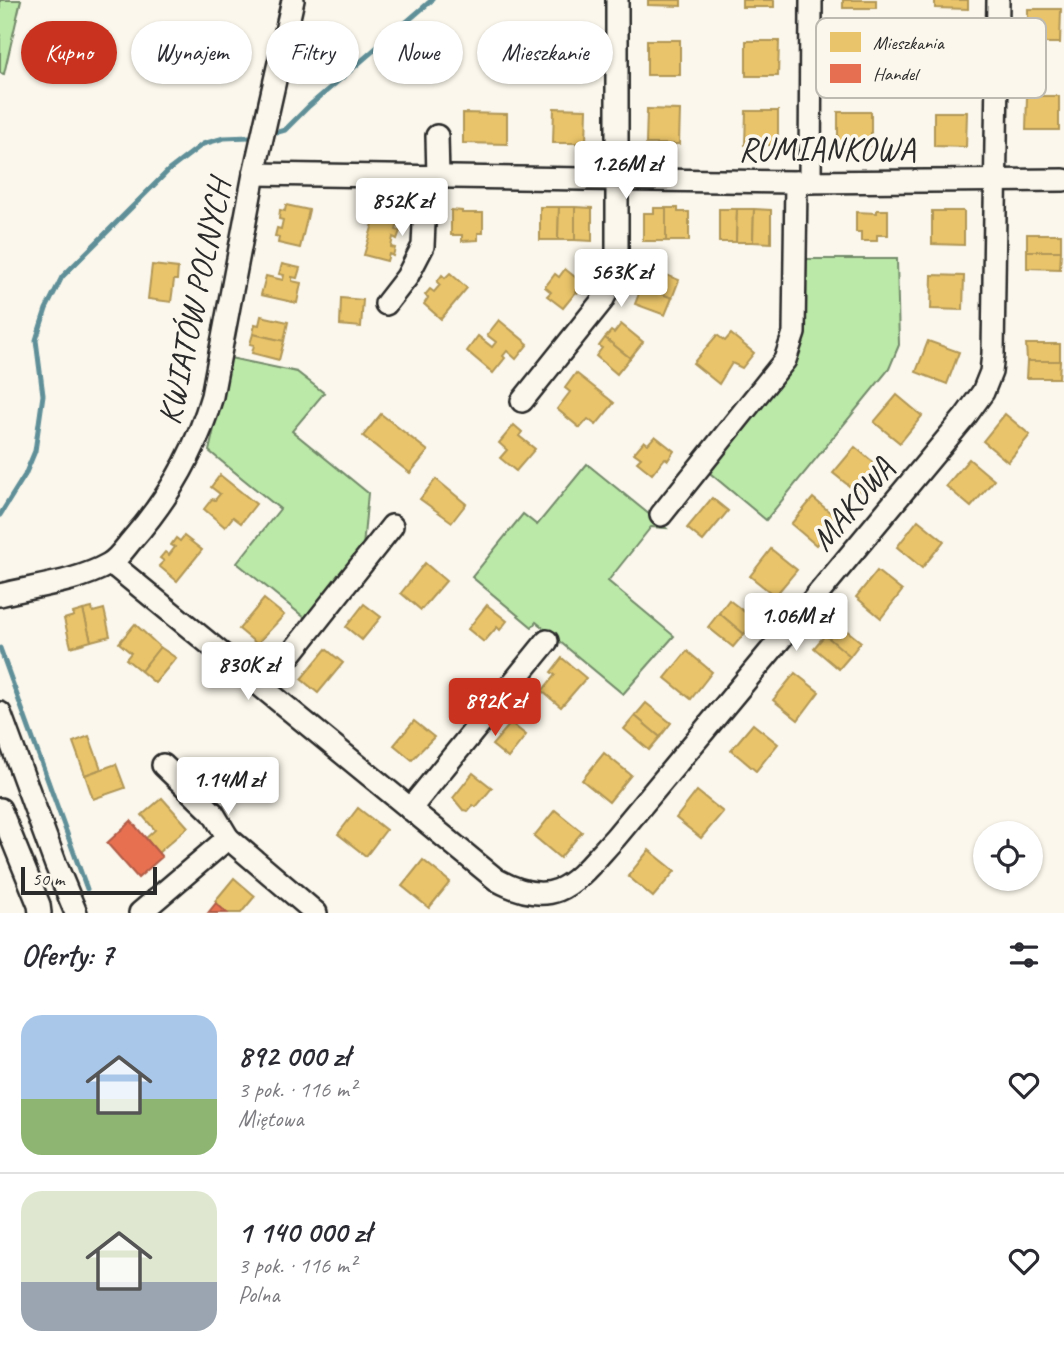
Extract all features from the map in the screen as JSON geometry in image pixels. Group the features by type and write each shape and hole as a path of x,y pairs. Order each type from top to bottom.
{"street":[{"name":"KWIATÓW POLNYCH","path":"0,595 64,580 111,563 166,498 202,430 212,396 254,174 293,0"},
{"path":"522,401 601,301 617,271 617,0"},
{"path":"661,515 785,360 794,333 811,0"},
{"name":"MAKOWA","path":"998,0 998,18"},
{"name":"MAKOWA","path":"111,563 497,880 536,905 552,897 569,888 615,838 983,392 991,372 993,354 997,98"},
{"path":"386,303 407,278 423,247 437,136"},
{"name":"RUMIANKOWA","path":"254,174 803,182 1064,180"},
{"path":"264,688 392,526"},
{"path":"410,809 547,641"},
{"path":"0,713 55,865 76,913"},
{"path":"163,765 213,813 228,838 316,913"},
{"path":"0,809 40,913"},
{"path":"140,913 228,838"}],"green space":[{"path":"0,0 21,0 4,74 0,73"},
{"path":"805,259 897,259 899,345 889,369 766,520 705,469 792,364"},
{"path":"230,358 297,372 324,393 292,431 368,493 363,547 305,618 237,563 280,509 209,451"},
{"path":"587,464 666,528 651,527 608,581 674,636 623,694 536,622 532,627 472,577 523,514 537,525"}],"building: Mieszkania":[{"path":"648,0 681,0 681,6 648,5"},
{"path":"742,0 774,0 774,7 742,7"},
{"path":"843,0 876,0 876,8 843,8"},
{"path":"935,0 968,0 968,9 935,8"},
{"path":"1028,9 1061,9 1060,43 1046,43 1046,18 1028,18"},
{"path":"647,40 680,40 680,75 647,75"},
{"path":"746,41 779,41 778,76 746,76"},
{"path":"1059,96 1059,130 1026,130 1027,98"},
{"path":"554,108 587,109 586,143 553,143"},
{"path":"647,109 680,110 679,144 646,144"},
{"path":"746,111 778,111 778,145 745,145"},
{"path":"838,112 871,112 871,146 838,146"},
{"path":"934,112 967,112 966,147 934,146"},
{"path":"463,113 507,114 507,144 463,143"},
{"path":"286,205 309,210 300,248 278,243 279,237 275,236 277,228 281,229 283,220 279,219 280,210 285,211"},
{"path":"540,207 559,207 558,240 540,240"},
{"path":"559,207 575,207 575,240 558,240"},
{"path":"575,207 592,208 592,241 575,240"},
{"path":"654,208 666,208 666,241 643,241 643,213 654,213"},
{"path":"666,208 689,212 689,241 666,241"},
{"path":"719,209 737,209 736,242 719,242"},
{"path":"737,209 754,209 753,242 736,242"},
{"path":"754,209 771,210 771,243 753,242"},
{"path":"451,210 483,213 483,233 478,233 478,240 462,241 462,235 451,235"},
{"path":"877,210 888,210 888,235 877,235 877,241 861,241 861,232 856,232 856,212 877,213"},
{"path":"932,211 964,211 964,245 932,244"},
{"path":"375,217 398,223 396,230 400,231 397,239 393,237 391,247 395,248 393,256 389,254 387,261 364,255"},
{"path":"1027,234 1061,234 1061,251 1027,251"},
{"path":"1027,251 1061,251 1060,269 1027,268"},
{"path":"282,264 300,268 297,278 292,277 292,281 301,283 297,303 261,295 266,276 283,280 284,275 279,274"},
{"path":"152,265 178,268 171,302 148,299"},
{"path":"649,268 679,280 672,298 642,286"},
{"path":"565,269 585,285 563,308 547,296 551,292 545,287 555,274 559,277"},
{"path":"450,273 467,288 441,319 424,304 428,298 425,295 430,289 434,292 440,285 437,282 442,275 445,278"},
{"path":"932,275 964,276 963,310 931,309"},
{"path":"642,286 672,298 665,315 635,304"},
{"path":"341,298 363,300 361,327 340,325"},
{"path":"261,316 288,322 284,341 253,334 255,324 259,325"},
{"path":"499,320 528,344 516,359 507,351 493,373 467,351 478,336 492,347 496,342 487,335"},
{"path":"621,324 643,342 630,358 605,338 611,331 614,333"},
{"path":"253,334 284,341 279,360 252,353 254,345 250,344"},
{"path":"731,334 754,353 742,368 732,363 719,384 693,363 717,335 725,341"},
{"path":"605,338 630,358 617,374 596,356"},
{"path":"928,341 959,352 947,384 916,372"},
{"path":"1026,344 1060,344 1060,361 1027,361"},
{"path":"1027,361 1060,361 1059,378 1026,378"},
{"path":"576,373 614,403 596,425 588,419 580,428 557,409 570,392 565,388"},
{"path":"897,395 922,416 900,443 874,422"},
{"path":"381,414 428,451 410,473 363,436"},
{"path":"1005,414 1030,435 1008,462 983,441"},
{"path":"514,425 522,432 519,436 535,449 516,471 500,458 507,450 499,443"},
{"path":"655,436 674,451 652,474 637,462 641,458 634,453 644,441 648,444"},
{"path":"855,447 879,467 858,493 833,473"},
{"path":"969,459 994,480 971,507 946,486"},
{"path":"220,475 256,504 241,523 233,517 225,527 204,509 220,494 211,487"},
{"path":"436,479 466,504 452,522 420,499"},
{"path":"712,498 728,511 703,541 687,528"},
{"path":"813,498 838,519 816,545 791,524"},
{"path":"918,520 944,541 922,568 897,547"},
{"path":"184,536 202,550 177,581 159,566 164,561 160,558 165,552 169,555 175,547 171,545 176,538 180,541"},
{"path":"771,549 797,570 775,596 750,576"},
{"path":"425,563 446,581 421,610 401,593"},
{"path":"877,571 902,591 881,618 856,597"},
{"path":"264,599 284,615 257,644 239,629"},
{"path":"729,600 755,620 744,634 719,613"},
{"path":"364,604 381,617 362,640 346,627"},
{"path":"487,605 507,621 500,630 497,627 484,642 468,629"},
{"path":"92,608 93,612 104,609 110,636 91,641 83,610"},
{"path":"83,610 91,641 71,647 64,619"},
{"path":"719,613 744,634 733,647 708,627"},
{"path":"836,622 861,642 850,656 825,635"},
{"path":"135,624 160,647 141,671 126,659 131,653 119,643"},
{"path":"825,635 850,656 839,669 814,648"},
{"path":"160,647 176,658 155,683 141,671"},
{"path":"326,649 343,663 318,693 301,679"},
{"path":"687,651 712,672 691,699 665,678"},
{"path":"562,658 586,678 561,707 542,691 555,675 551,672"},
{"path":"795,673 819,692 798,720 773,700"},
{"path":"646,703 671,723 660,737 635,716"},
{"path":"635,716 660,737 649,750 624,729"},
{"path":"414,721 434,737 412,760 394,745"},
{"path":"511,723 526,735 508,758 492,745"},
{"path":"753,724 778,744 756,771 731,750"},
{"path":"89,736 101,769 85,775 73,742"},
{"path":"604,753 631,775 609,802 582,780"},
{"path":"116,764 125,788 93,799 85,775"},
{"path":"473,773 492,788 476,807 473,805 468,811 463,810 453,798"},
{"path":"697,791 723,812 701,838 676,818"},
{"path":"162,798 188,827 158,853 146,838 155,830 142,815"},
{"path":"358,808 386,830 366,856 338,834"},
{"path":"555,810 582,832 560,858 534,836"},
{"path":"649,850 675,871 653,897 628,876"},
{"path":"423,860 450,882 429,908 402,886"},
{"path":"234,878 255,896 241,913 212,913 219,905 215,901"}],"building: Handel":[{"path":"131,821 162,857 138,878 107,843"},
{"path":"216,903 227,913 208,913"}],"waterway":[{"path":"278,132 285,130 432,0"},
{"path":"0,515 25,475 35,451 43,395 36,340 46,309 62,277 169,170 203,144 224,138 250,137"},
{"path":"0,648 87,889"}]}
